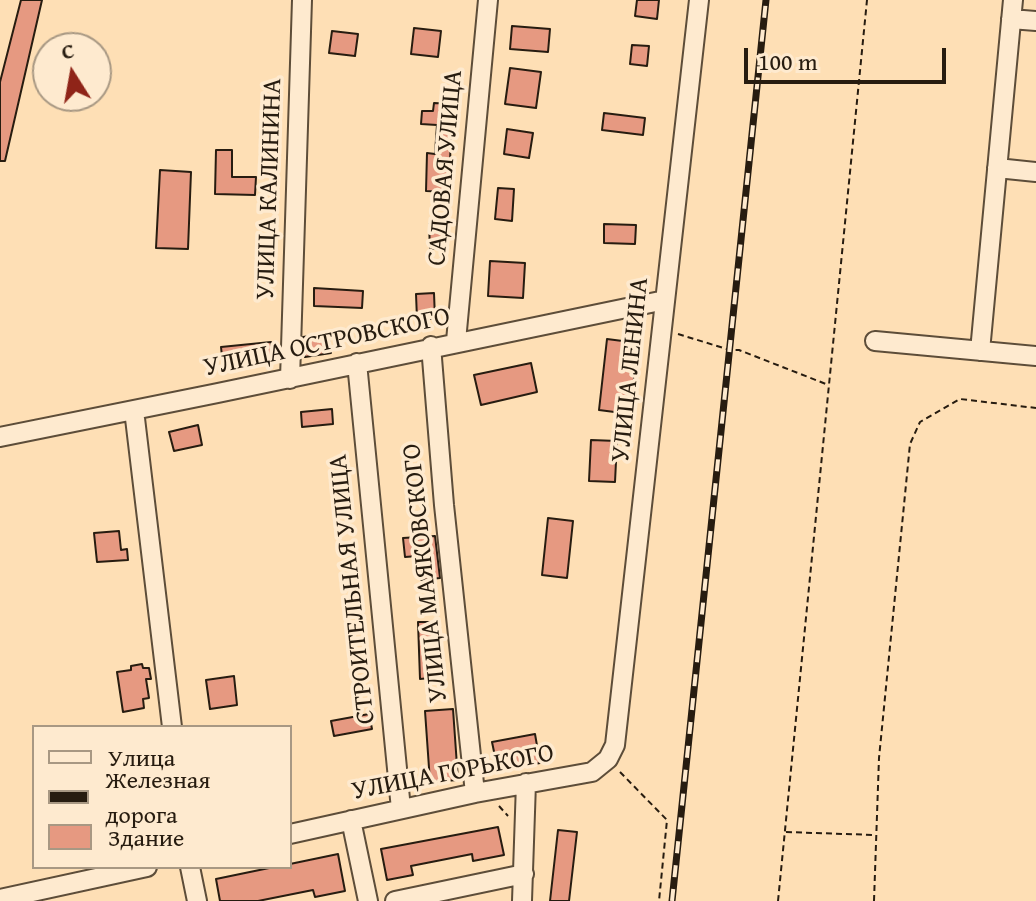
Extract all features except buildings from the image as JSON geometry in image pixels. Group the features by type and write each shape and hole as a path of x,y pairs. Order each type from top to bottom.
{"street":[{"name":"УЛИЦА КАЛИНИНА","path":"290,379 302,0"},
{"name":"САДОВАЯ УЛИЦА","path":"456,341 488,0"},
{"name":"УЛИЦА ЛЕНИНА","path":"612,752 699,0"},
{"path":"980,351 1012,9 1036,21"},
{"path":"997,168 1036,172"},
{"name":"УЛИЦА ОСТРОВСКОГО","path":"0,437 665,300"},
{"path":"875,341 1036,356"},
{"name":"УЛИЦА МАЯКОВСКОГО","path":"431,346 444,505 475,793"},
{"name":"СТРОИТЕЛЬНАЯ УЛИЦА","path":"357,363 401,809"},
{"path":"134,410 172,725"},
{"name":"УЛИЦА ГОРЬКОГО","path":"292,834 475,793 592,772 612,752"},
{"path":"522,901 526,783"},
{"path":"351,820 368,901"},
{"path":"0,899 138,869"},
{"path":"190,869 197,901"},
{"path":"395,901 437,896 524,874"}],"path":[{"path":"778,901 867,0"},
{"path":"662,329 739,350 827,384"},
{"path":"874,901 879,758 910,444 920,422 960,399 1036,408"},
{"path":"612,752 667,820 659,901"},
{"path":"784,832 876,835"}],"railway":[{"path":"672,901 766,0"}]}
